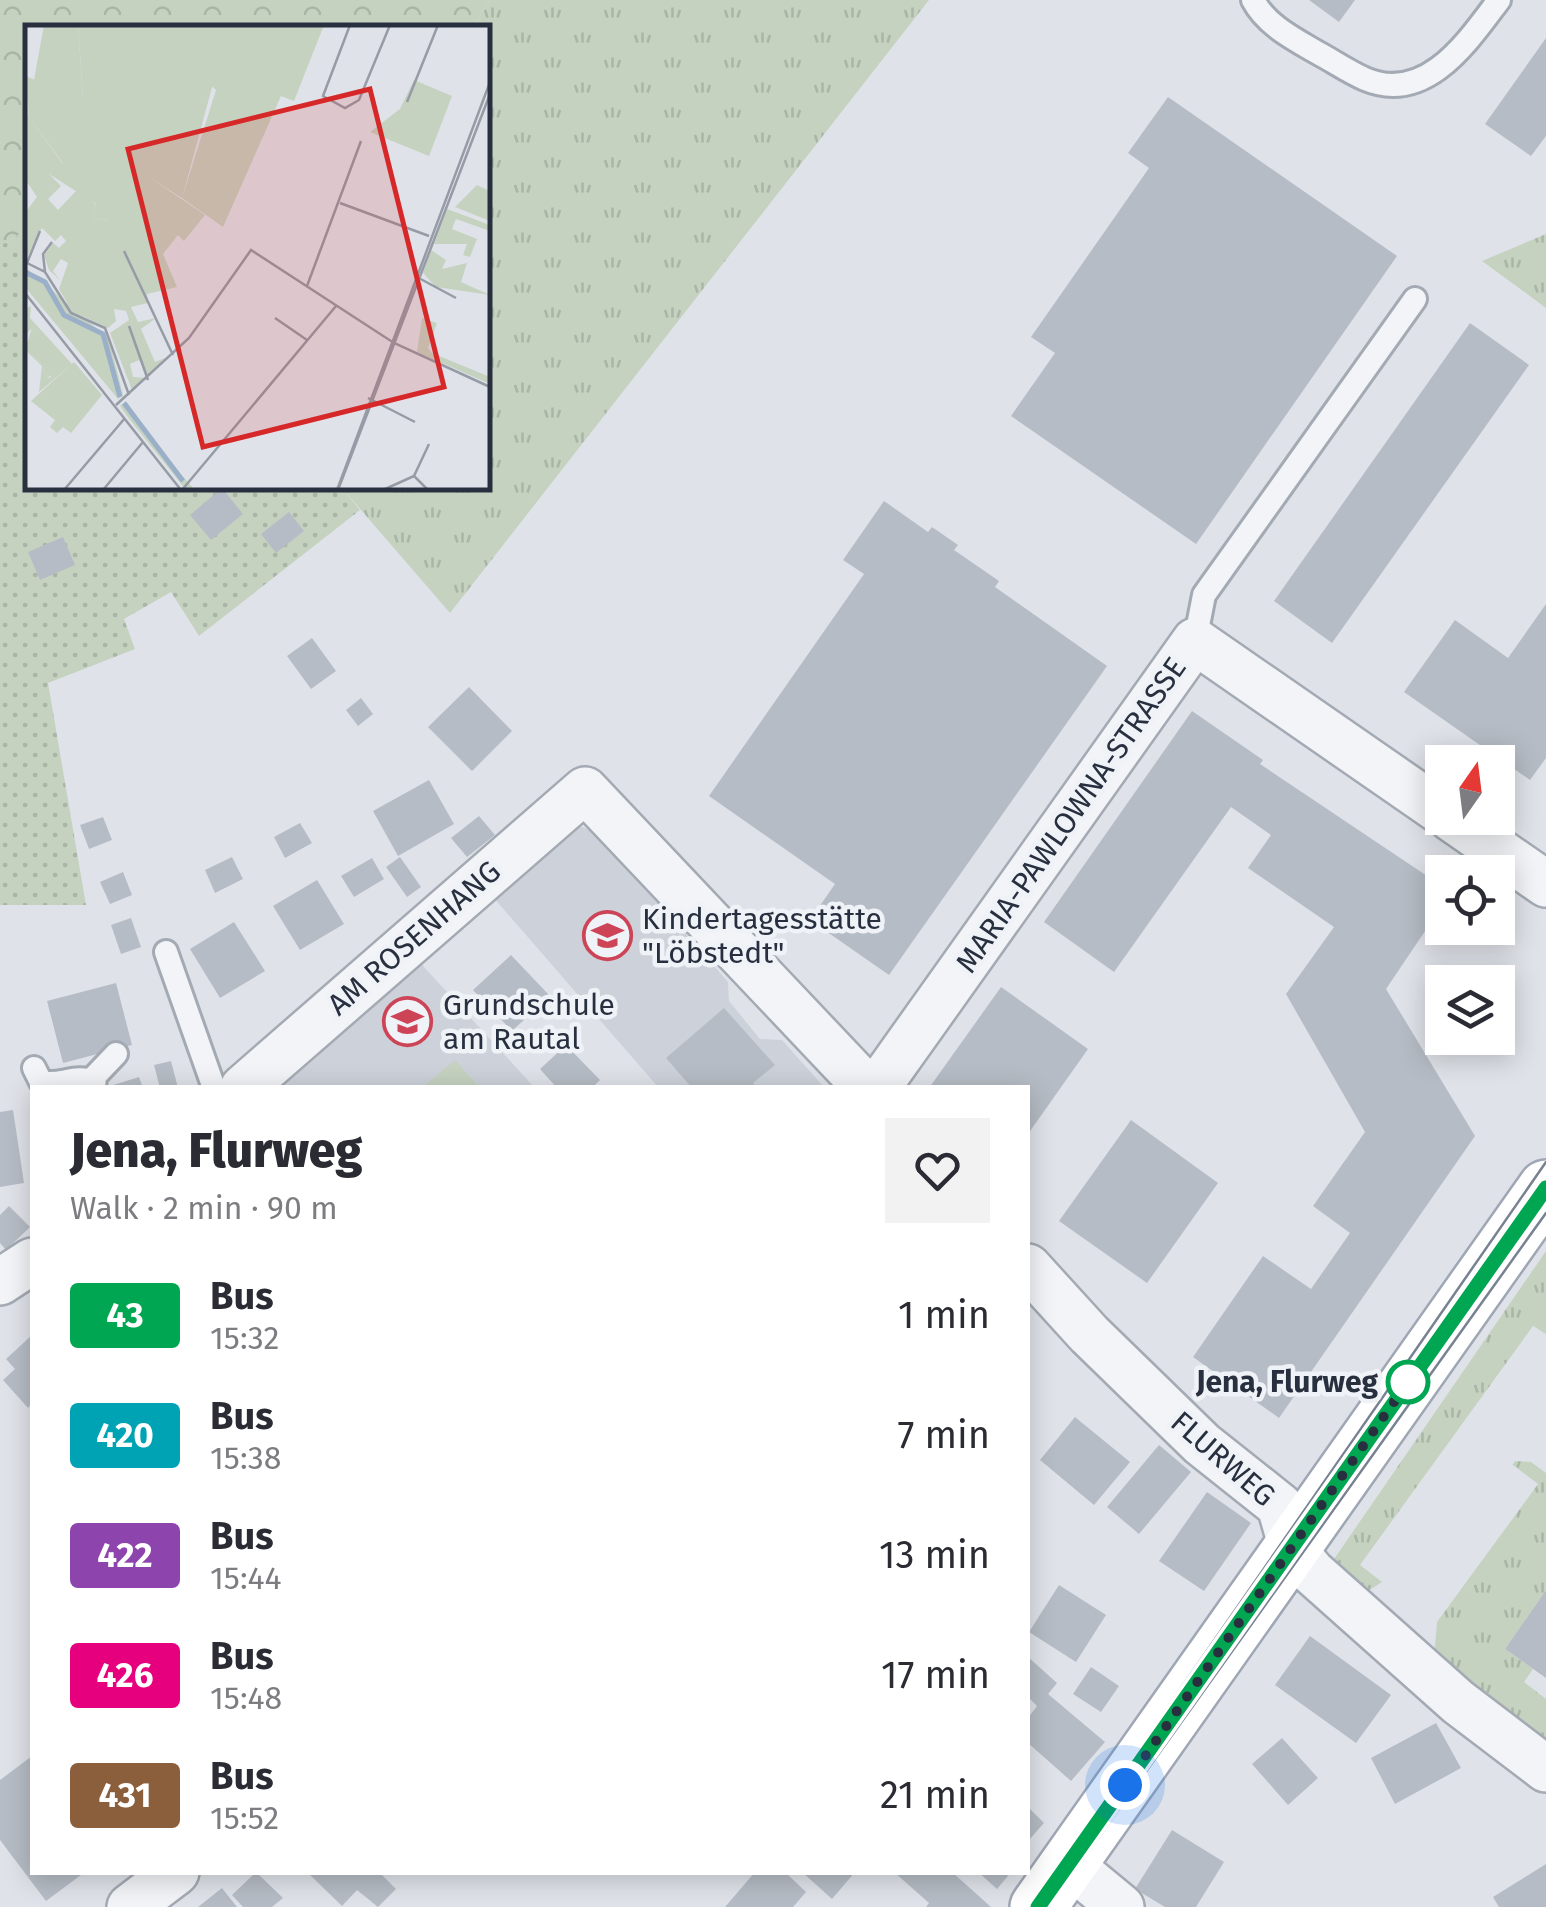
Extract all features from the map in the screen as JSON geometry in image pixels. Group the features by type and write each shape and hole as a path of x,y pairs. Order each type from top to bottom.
{"main road":[{"path":"1038,1907 1544,1195"}],"street":[{"name":"MARIA-PAWLOWNA-STRASSE","path":"879,1085 1195,640 1425,800"},
{"name":"AM ROSENHANG","path":"246,1085 585,790 864,1085"},
{"path":"1475,835 1546,884"},
{"path":"0,1282 30,1262"},
{"name":"FLURWEG","path":"1030,1269 1088,1334 1202,1444 1280,1506 1292,1548 1312,1572 1458,1702 1546,1769"},
{"path":"1069,1864 1121,1907"},
{"path":"130,1907 172,1875"}],"lane":[{"path":"1253,0 1268,20 1295,40 1366,80 1388,86 1410,83 1443,66 1498,0"},
{"path":"1195,640 1204,595 1414,299"},
{"path":"166,952 213,1085"},
{"path":"34,1068 41,1082 82,1078 94,1085 116,1054"}],"shaded area":[{"name":"Kindertagesstätte \"Löbstedt\"","path":"572,822 600,835 728,982 729,1001 760,1039 782,1040 822,1085 656,1085 486,889"},
{"name":"Grundschule am Rautal","path":"414,956 532,1085 273,1085"}],"green space":[{"path":"0,0 490,0 474,25 25,25 25,231 0,246"},
{"path":"490,0 929,0 450,613 344,490 490,490 490,25 474,25"},
{"path":"25,231 25,490 344,490 360,510 199,636 171,592 124,619 135,649 48,683 86,905 0,905 0,246"},
{"path":"1546,234 1546,308 1482,261"},
{"path":"455,1060 477,1085 425,1085"},
{"path":"1546,1251 1546,1334 1533,1326 1360,1565 1382,1582 1365,1593 1330,1565"},
{"path":"1515,1461 1531,1462 1546,1473 1546,1590 1505,1649 1533,1669 1524,1682 1546,1699 1546,1743 1434,1657 1437,1622 1538,1484 1513,1465"}],"building":[{"path":"1309,0 1355,0 1339,22"},
{"path":"1546,38 1546,136 1531,156 1485,124"},
{"path":"1168,97 1397,256 1196,544 1011,416 1055,353 1031,337 1149,168 1128,153"},
{"path":"1470,323 1529,365 1332,643 1274,601"},
{"path":"220,490 243,514 211,540 190,515"},
{"path":"884,501 928,532 932,527 958,545 954,550 999,581 995,587 1107,666 889,975 810,920 835,884 709,796 864,574 843,560"},
{"path":"289,512 304,531 276,553 261,534"},
{"path":"63,537 75,565 40,580 28,552"},
{"path":"1546,604 1546,758 1530,780 1515,770 1515,745 1480,745 1404,692 1455,620 1508,658"},
{"path":"312,638 336,671 311,689 287,656"},
{"path":"469,687 512,731 472,771 428,727"},
{"path":"361,698 373,714 358,726 346,710"},
{"path":"1192,711 1263,760 1260,764 1425,875 1425,931 1386,989 1475,1136 1279,1418 1193,1357 1263,1256 1311,1289 1350,1233 1313,1206 1365,1132 1286,994 1334,927 1248,868 1271,835 1231,807 1114,972 1044,922"},
{"path":"429,780 454,824 398,856 373,811"},
{"path":"479,816 495,835 467,857 451,838"},
{"path":"103,817 112,840 89,849 80,825"},
{"path":"300,823 312,843 285,858 274,837"},
{"path":"232,857 243,879 215,893 205,870"},
{"path":"400,857 421,887 407,897 386,867"},
{"path":"372,858 384,879 354,897 341,876"},
{"path":"123,872 132,895 110,904 100,882"},
{"path":"317,880 344,924 300,950 273,906"},
{"path":"131,918 141,947 121,954 111,925"},
{"path":"234,922 265,971 220,998 190,949"},
{"path":"511,955 550,996 512,1031 473,990"},
{"path":"116,983 132,1045 63,1063 47,1001"},
{"path":"1001,987 1088,1049 1030,1131 1030,1085 931,1085"},
{"path":"724,1008 775,1065 755,1085 689,1085 666,1058"},
{"path":"566,1045 600,1080 595,1085 554,1085 540,1069"},
{"path":"171,1061 177,1085 159,1085 154,1065"},
{"path":"139,1077 142,1085 113,1085"},
{"path":"13,1110 24,1183 0,1187 0,1112"},
{"path":"1131,1120 1218,1183 1147,1283 1059,1221"},
{"path":"9,1206 30,1227 6,1250 0,1243 0,1215"},
{"path":"30,1337 28,1408 3,1380 15,1369 6,1359"},
{"path":"1075,1417 1130,1462 1094,1505 1040,1460"},
{"path":"1159,1445 1191,1472 1139,1534 1107,1507"},
{"path":"1207,1492 1251,1523 1204,1591 1159,1561"},
{"path":"1059,1585 1106,1615 1076,1662 1030,1630"},
{"path":"1546,1590 1546,1678 1505,1649"},
{"path":"1310,1636 1391,1695 1356,1743 1275,1685"},
{"path":"1030,1659 1057,1683 1048,1694 1105,1742 1071,1781 1030,1745 1030,1715 1037,1706 1030,1699"},
{"path":"1091,1667 1119,1686 1101,1712 1073,1694"},
{"path":"1436,1723 1461,1768 1395,1804 1371,1758"},
{"path":"1282,1738 1318,1778 1288,1805 1252,1764"},
{"path":"30,1758 30,1875 81,1875 46,1901 0,1840 0,1780"},
{"path":"1030,1809 1044,1823 1030,1839"},
{"path":"1172,1830 1224,1862 1196,1907 1165,1907 1135,1889"},
{"path":"1546,1864 1546,1907 1499,1907 1493,1897"},
{"path":"253,1875 259,1875 283,1898 272,1907 243,1907 232,1895"},
{"path":"310,1875 382,1875 396,1889 378,1907 357,1890 342,1906"},
{"path":"752,1875 788,1875 806,1892 793,1907 725,1907"},
{"path":"805,1875 852,1875 832,1899"},
{"path":"897,1875 955,1875 991,1907 926,1907 929,1903"},
{"path":"981,1875 1007,1875 997,1889"},
{"path":"222,1888 237,1907 198,1907"}],"tram line":[{"path":"1029,1907 1546,1162"},
{"path":"1049,1907 1546,1213"}],"bus line":[{"name":"43","path":"1038,1907 1546,1188"}],"place":[{"name":"Kindertagesstätte \"Löbstedt\"","path":"607,936"},
{"name":"Grundschule am Rautal","path":"408,1022"},
{"name":"Jena, Flurweg","path":"1408,1382"}],"route":[{"path":"1125,1785 1408,1382"}]}
